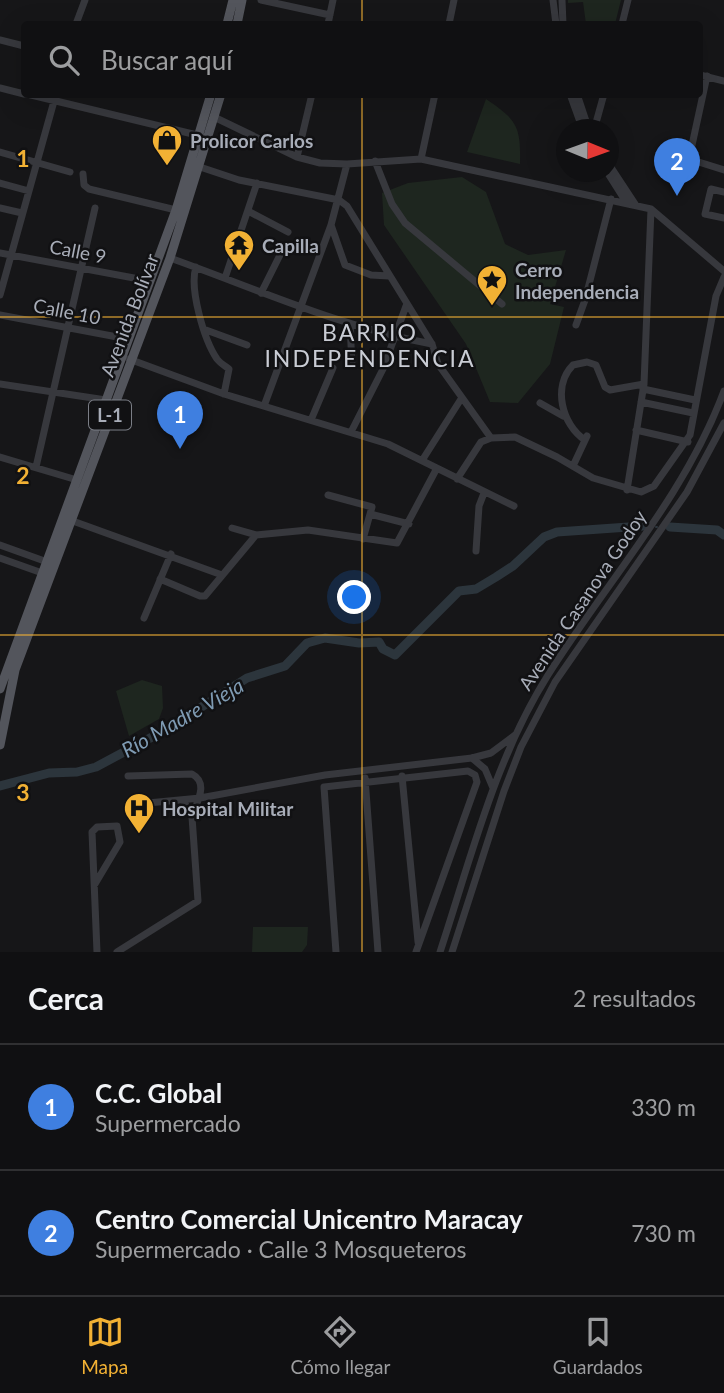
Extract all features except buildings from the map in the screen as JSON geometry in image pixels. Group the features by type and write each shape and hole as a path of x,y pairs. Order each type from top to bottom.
{"main road":[{"path":"228,21 233,0"},
{"path":"238,21 242,0"},
{"name":"Avenida Bolívar","path":"0,689 70,520 126,358 128,339 201,136 210,98"},
{"name":"Avenida Bolívar","path":"50,564 106,400 170,258 220,98"},
{"name":"Avenida Bolívar","path":"1,737 15,670 46,574"}],"street":[{"path":"77,21 85,0"},
{"path":"261,0 330,15"},
{"path":"329,21 333,0"},
{"path":"450,21 454,0"},
{"path":"553,0 556,21"},
{"path":"562,0 563,21"},
{"path":"623,21 628,0"},
{"path":"0,40 21,45"},
{"path":"703,75 724,81"},
{"path":"0,88 21,93"},
{"path":"0,295 55,98 201,136"},
{"path":"297,157 311,98"},
{"path":"421,159 434,98"},
{"path":"571,98 579,119"},
{"path":"579,98 587,119"},
{"path":"596,119 603,98"},
{"path":"699,98 689,159 724,170"},
{"path":"216,118 297,157 320,163 421,159 635,204 651,209 724,271"},
{"path":"0,152 70,172"},
{"path":"375,161 391,204 405,223 502,304"},
{"path":"264,406 331,225 347,164"},
{"path":"200,167 257,183 339,200 347,206 365,231 406,306 432,344 438,364 491,438"},
{"path":"83,174 84,185 89,189 176,210"},
{"path":"619,180 635,204"},
{"path":"613,182 626,202"},
{"path":"0,183 29,191"},
{"path":"225,278 257,183"},
{"path":"724,192 711,189 705,214 724,218"},
{"path":"576,325 586,300 611,199"},
{"path":"0,208 23,213"},
{"path":"36,467 95,208"},
{"path":"627,490 643,387 651,209"},
{"path":"248,211 288,232"},
{"path":"331,225 345,265 371,275 389,276"},
{"name":"Calle 9","path":"0,253 150,281"},
{"path":"261,293 280,255"},
{"path":"170,258 300,309 395,337 432,344"},
{"path":"196,267 192,282 206,330 217,359 229,369 224,394"},
{"path":"457,478 481,442 491,438 520,439 593,478 627,490 641,492 654,486 688,442 716,296 724,277"},
{"path":"351,432 395,337 406,306"},
{"name":"Calle 10","path":"0,315 128,339"},
{"path":"351,324 352,365"},
{"path":"206,330 247,345"},
{"path":"126,358 224,394 351,432 422,459 514,506"},
{"path":"573,466 586,438 576,435 564,416 562,403 568,370 579,362 596,365 606,388 643,387 695,400"},
{"path":"311,420 333,368"},
{"path":"0,384 106,400"},
{"name":"Avenida Casanova Godoy","path":"440,952 493,788 517,734 547,677 676,489 715,416 724,391"},
{"path":"422,459 461,398"},
{"path":"641,402 693,413"},
{"path":"540,403 564,416"},
{"name":"Avenida Casanova Godoy","path":"452,952 504,791 532,725 555,682 687,492 724,423"},
{"path":"636,430 688,442"},
{"path":"0,457 77,480"},
{"path":"232,528 256,535 308,530 397,543 437,468"},
{"path":"476,551 479,506 484,493"},
{"path":"328,495 371,506 363,539"},
{"path":"370,514 409,524"},
{"path":"70,520 171,554 222,575"},
{"path":"160,579 203,597 256,535"},
{"path":"0,544 50,564"},
{"path":"144,618 171,554"},
{"path":"0,558 46,574"},
{"path":"148,803 200,798 304,778 472,758 491,753 517,734"},
{"path":"472,758 485,769 493,788"},
{"path":"365,771 378,952"},
{"path":"336,952 324,787 402,776 468,771 475,775 477,782 417,949"},
{"path":"128,776 192,774 201,783 200,798 192,817"},
{"path":"402,776 417,949"},
{"path":"117,952 198,901 192,817 183,800"},
{"path":"95,884 116,852 120,830 117,826 97,827 92,832 97,952"}],"shaded area":[{"path":"568,0 621,0 616,21 586,21 583,2 568,3"},
{"path":"486,99 505,113 515,125 520,164 467,152"},
{"path":"462,177 486,192 505,244 528,255 566,250 550,304 564,307 550,364 518,403 490,402 466,344 384,225 382,193 408,183"},
{"path":"142,680 162,686 163,708 159,719 129,736 116,691"},
{"path":"253,927 308,927 307,945 302,952 252,952"}],"waterway":[{"name":"Río Madre Vieja","path":"0,786 49,773 77,772 96,767 167,729 247,678 285,666 307,643 325,638 359,643 379,642 383,649 395,655 459,591 476,589 496,577 513,566 544,537 557,532 643,526"},
{"name":"Río Madre Vieja","path":"670,527 717,530 724,535"}],"place":[{"name":"Prolicor Carlos","path":"167,167"},
{"name":"Centro Comercial Unicentro Maracay","path":"677,196"},
{"name":"Capilla","path":"239,272"},
{"name":"Cerro Independencia","path":"492,307"},
{"name":"C.C. Global","path":"180,449"},
{"name":"Hospital Militar","path":"139,835"}],"district":[{"name":"BARRIO INDEPENDENCIA","path":"370,345"}]}
